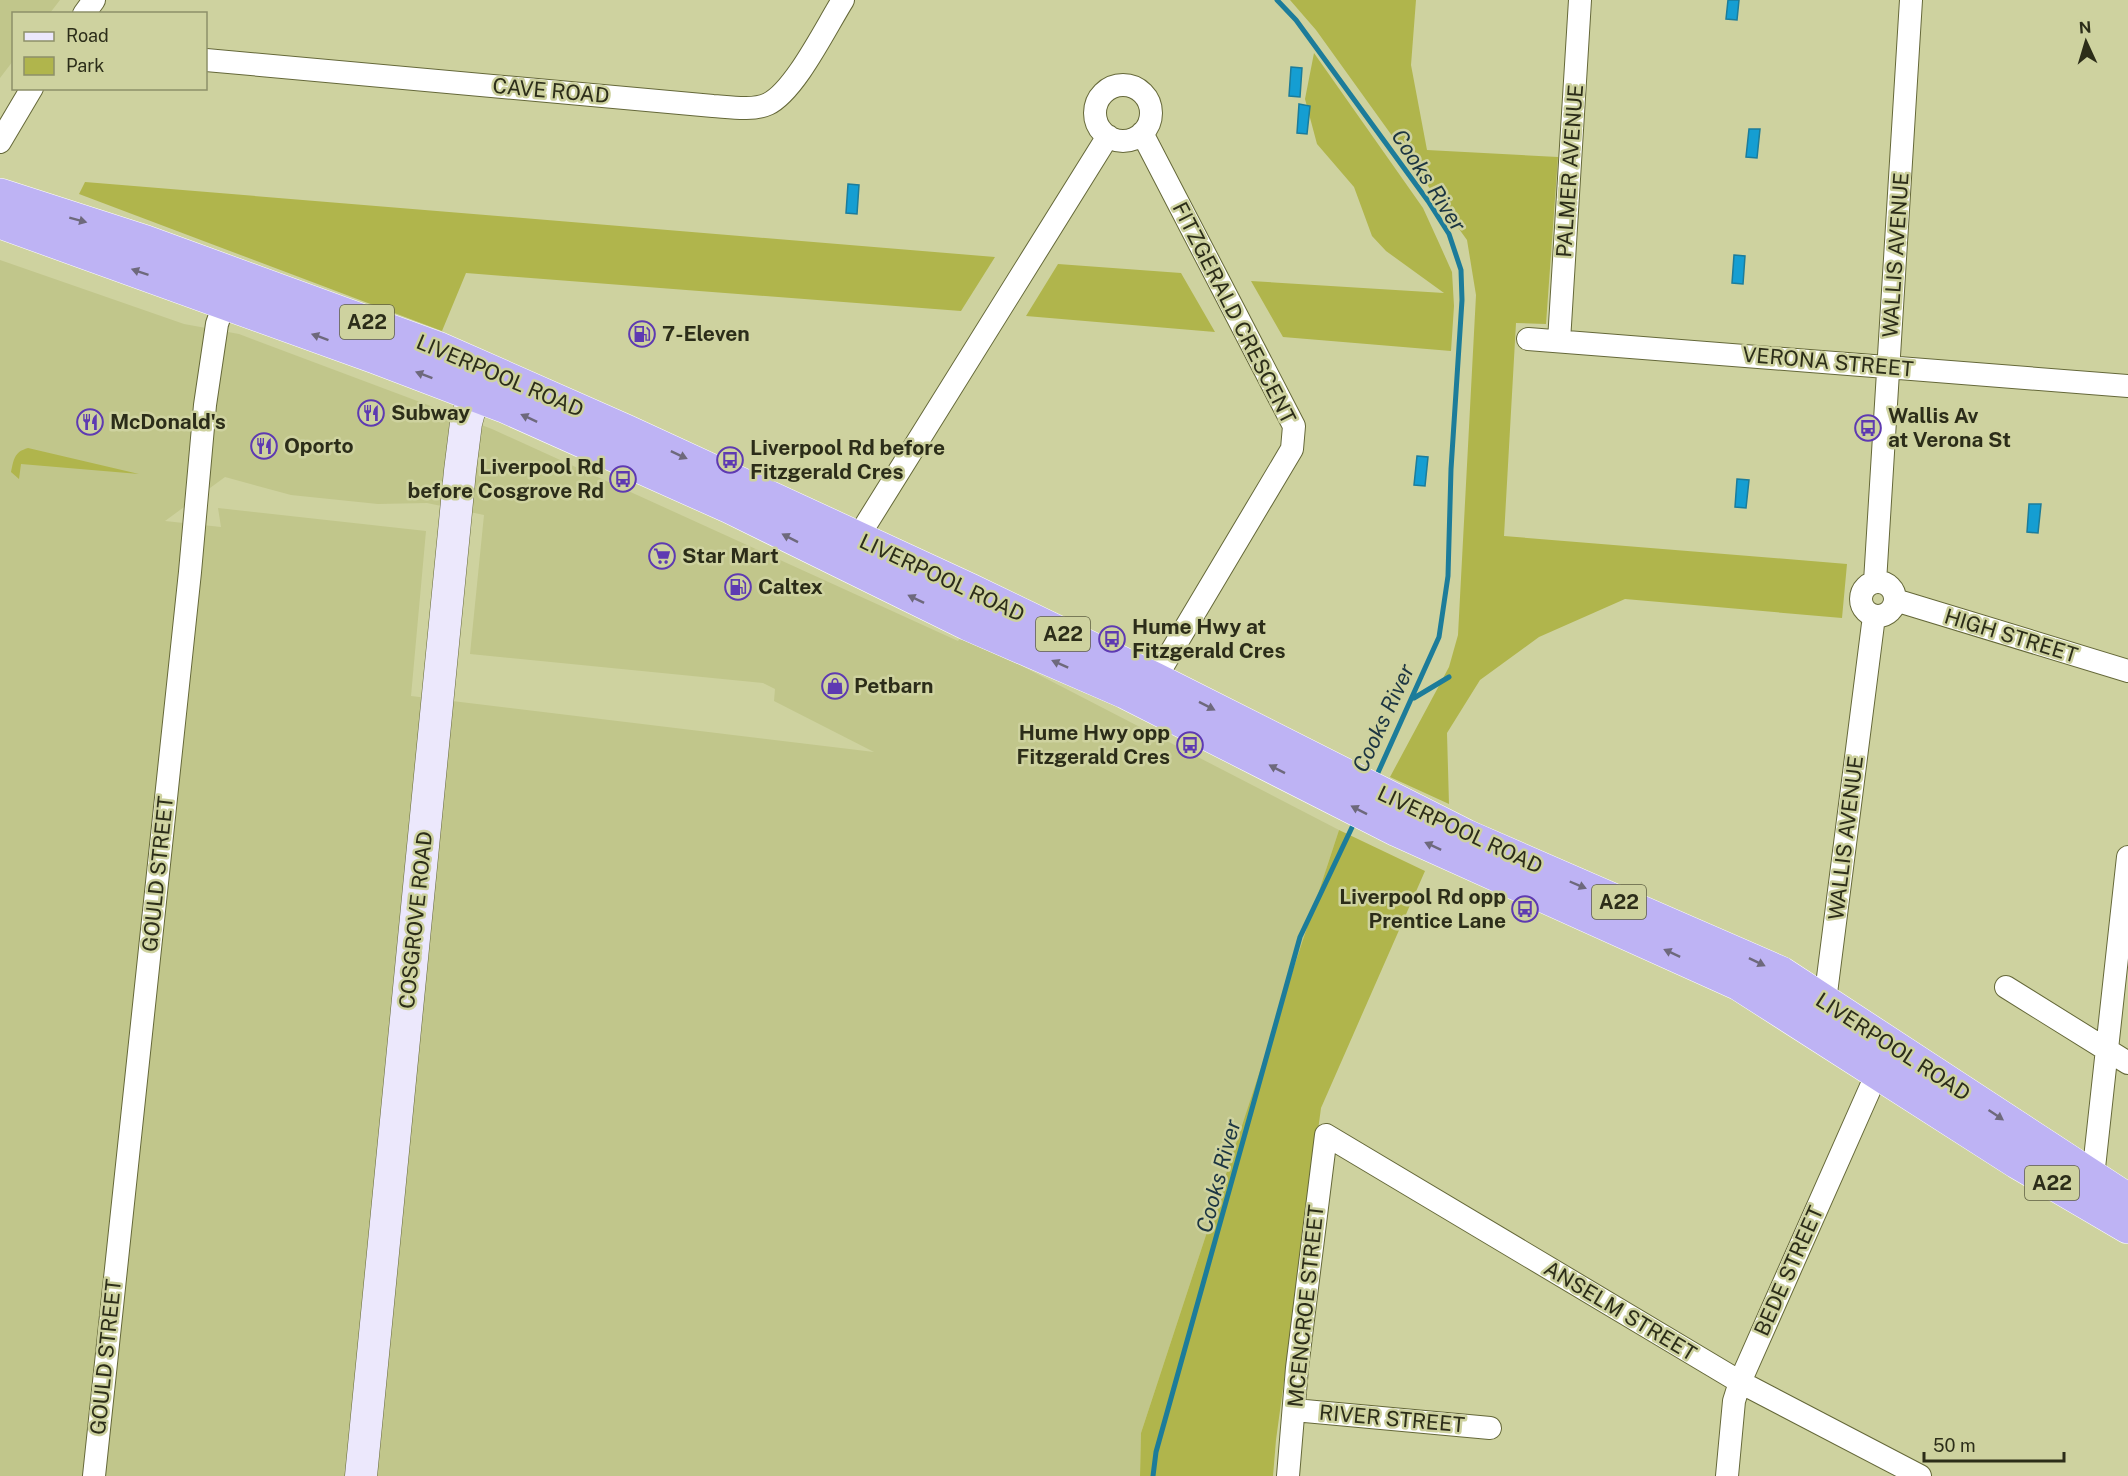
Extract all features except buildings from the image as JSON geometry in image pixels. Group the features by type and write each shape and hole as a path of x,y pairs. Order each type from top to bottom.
{"highway":[{"name":"LIVERPOOL ROAD","path":"0,195 146,242 229,288"},
{"name":"LIVERPOOL ROAD","path":"0,222 229,288 477,380 849,551 1155,679 1326,780"},
{"name":"LIVERPOOL ROAD","path":"849,551 968,624 1326,780 1644,940 1739,984 2017,1162 2128,1227"},
{"name":"LIVERPOOL ROAD","path":"1404,819 1476,840 1781,973 2128,1200"},
{"path":"1819,1034 1825,1001"}],"main road":[{"name":"COSGROVE ROAD","path":"361,1476 460,471 466,423 477,380"}],"street":[{"name":"CAVE ROAD","path":"207,60 713,106 758,106 766,105 786,90 843,0"},
{"name":"PALMER AVENUE","path":"1559,341 1580,0"},
{"name":"WALLIS AVENUE","path":"1875,582 1911,0"},
{"path":"1115,86 1136,88 1145,95 1151,114 1142,133 1125,141 1108,136 1096,119 1095,109 1106,91 1115,86"},
{"path":"0,142 31,90"},
{"name":"FITZGERALD CRESCENT","path":"1142,133 1294,426 1292,449 1155,679"},
{"path":"849,551 1108,136"},
{"name":"GOULD STREET","path":"94,1476 190,572 205,405 214,338 229,288"},
{"name":"VERONA STREET","path":"1528,339 2128,386"},
{"path":"1875,582 1888,585 1895,600 1887,614 1874,616 1862,607 1861,596 1867,586 1875,582"},
{"name":"HIGH STREET","path":"1895,600 2128,671"},
{"name":"WALLIS AVENUE","path":"1825,1001 1874,616"},
{"path":"2093,1177 2109,1050 2128,857"},
{"path":"2006,987 2128,1063"},
{"path":"1771,1003 1803,1013 1825,1001"},
{"name":"BEDE STREET","path":"1727,1476 1734,1401 1740,1382 1877,1073"},
{"name":"ANSELM STREET","path":"1326,1135 1740,1382 1920,1476"},
{"name":"MCENCROE STREET","path":"1288,1476 1326,1135"},
{"name":"RIVER STREET","path":"1294,1410 1490,1428"}],"shaded area":[{"path":"0,0 60,0 51,12 12,12 12,62 0,78"},
{"path":"0,260 184,324 239,334 492,429 958,641 962,635 1339,830 1141,1433 1140,1476 0,1476","holes":["225,477 291,495 378,504 427,503 484,515 470,654 763,683 775,689 774,701 874,752 411,696 426,531 218,508 221,527 165,521"]}],"green space":[{"path":"1290,0 1416,0 1411,65 1427,150 1558,157 1546,324 1516,323 1504,536 1847,564 1842,618 1625,599 1539,637 1480,680 1447,733 1449,804 1390,777 1449,667 1458,635 1476,295 1467,240 1316,30"},
{"path":"1314,53 1423,208 1452,272 1454,306 1451,351 1283,337 1251,281 1444,293 1386,251 1372,236 1354,187 1317,144 1305,99"},
{"path":"85,182 995,257 961,311 466,273 442,331 79,194"},
{"path":"1058,264 1181,273 1215,332 1026,316"},
{"path":"28,448 139,474 21,464 19,479 11,472 13,463 17,454"},
{"path":"1339,830 1425,871 1321,1108 1273,1476 1140,1476 1141,1433"}],"water":[{"path":"1728,0 1739,0 1737,20 1726,19"},
{"path":"1291,67 1302,68 1300,97 1289,96"},
{"path":"1299,104 1310,106 1307,134 1297,133"},
{"path":"1749,129 1760,129 1757,158 1746,157"},
{"path":"848,184 859,185 857,214 846,213"},
{"path":"1734,255 1745,256 1743,284 1732,283"},
{"path":"1417,456 1428,457 1425,486 1414,485"},
{"path":"1737,479 1749,480 1746,508 1735,507"},
{"path":"2029,504 2041,504 2038,533 2027,532"}],"waterway":[{"name":"Cooks River","path":"1277,0 1296,20 1428,201 1449,234 1461,270 1462,300 1451,469 1448,576 1439,637 1376,777"},
{"path":"1414,698 1449,677"},
{"name":"Cooks River","path":"1153,1476 1156,1452 1300,937 1355,821"}],"place":[{"name":"7-Eleven","path":"642,334"},
{"name":"Subway","path":"371,413"},
{"name":"McDonald's","path":"90,422"},
{"name":"Wallis Av at Verona St","path":"1868,428"},
{"name":"Oporto","path":"264,446"},
{"name":"Liverpool Rd before Fitzgerald Cres","path":"730,460"},
{"name":"Liverpool Rd before Cosgrove Rd","path":"623,479"},
{"name":"Star Mart","path":"662,556"},
{"name":"Caltex","path":"738,587"},
{"name":"Hume Hwy at Fitzgerald Cres","path":"1112,639"},
{"name":"Petbarn","path":"835,686"},
{"name":"Hume Hwy opp Fitzgerald Cres","path":"1190,745"},
{"name":"Liverpool Rd opp Prentice Lane","path":"1525,909"}]}
